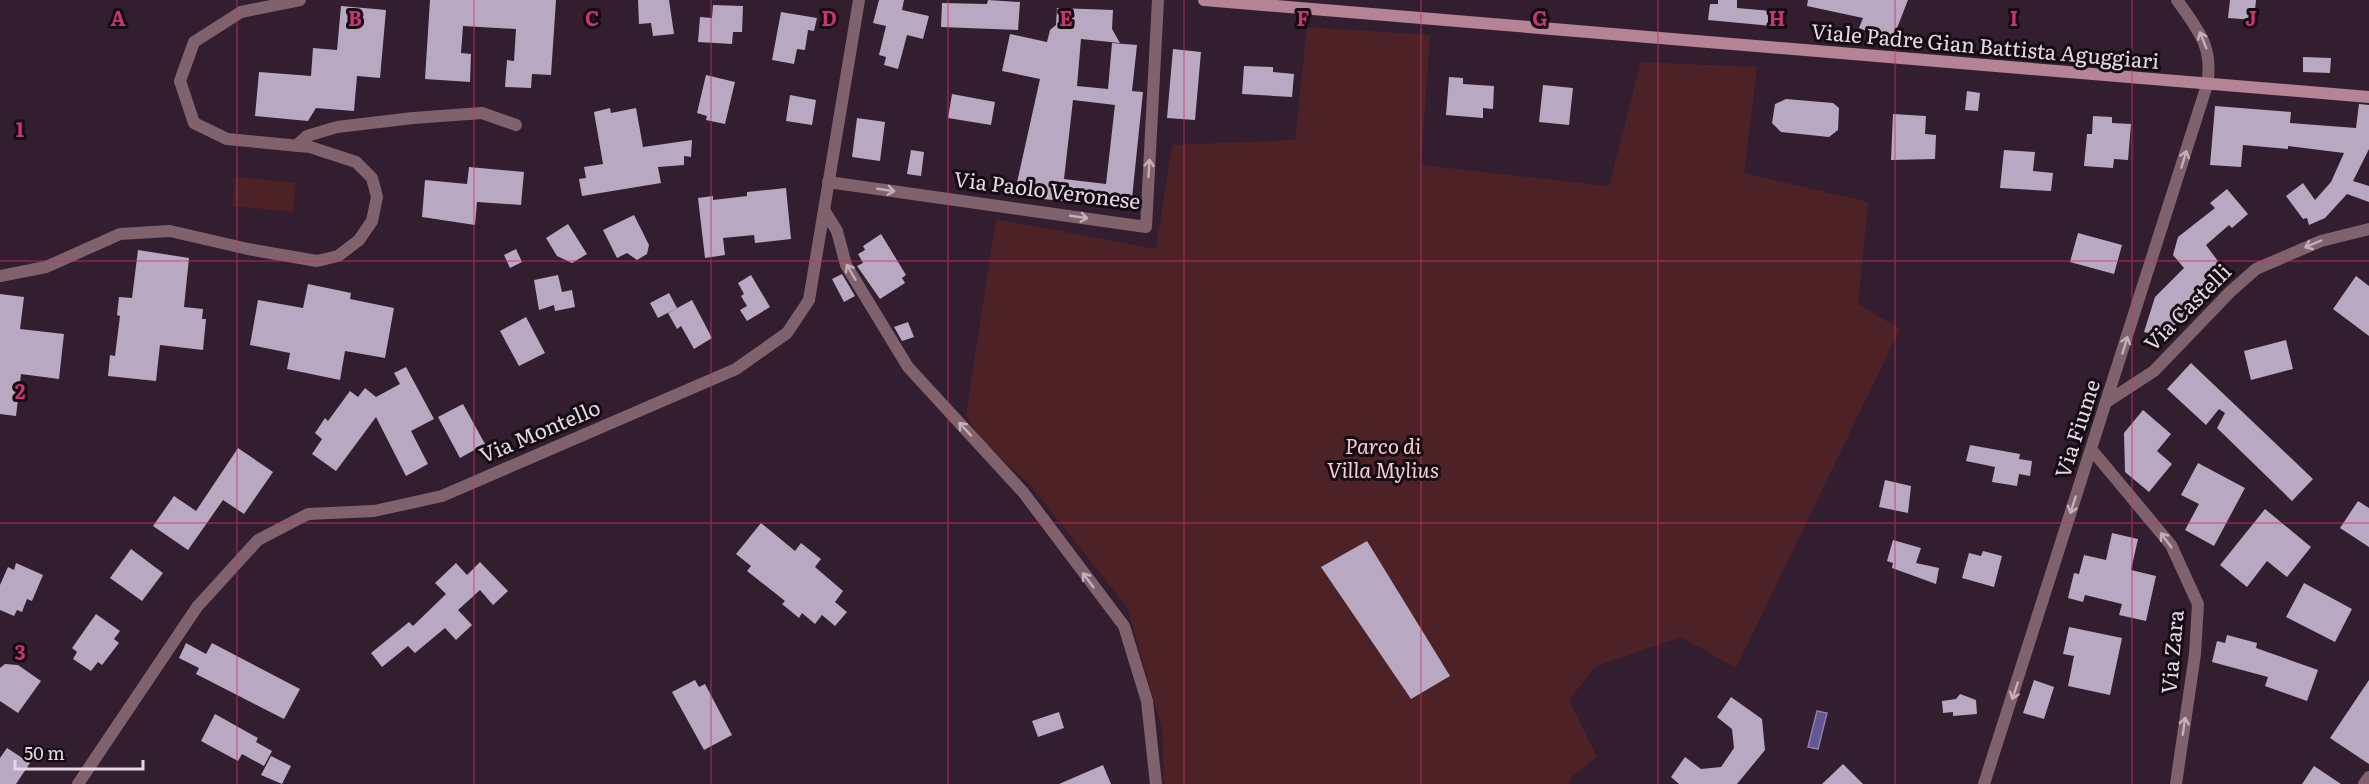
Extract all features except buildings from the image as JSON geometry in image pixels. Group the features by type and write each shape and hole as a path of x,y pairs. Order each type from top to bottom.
{"main road":[{"name":"Viale Padre Gian Battista Aguggiari","path":"1204,0 2369,98"}],"street":[{"path":"0,276 46,267 120,234 170,231 248,249 317,261 338,256 359,240 372,221 377,197 372,178 356,162 310,147 227,139 194,123 180,81 194,42 241,12 300,0"},
{"name":"Via Montello","path":"78,784 197,607 258,540 308,514 374,511 442,496 736,369 787,333 809,300 860,0"},
{"name":"Via Paolo Veronese","path":"828,182 1146,227 1158,0"},
{"name":"Via Fiume","path":"1984,784 2207,85 2211,64 2202,35 2177,0"},
{"path":"296,146 307,136 338,127 413,118 482,113 516,125"},
{"path":"824,210 837,231 846,265 908,367 1023,492 1124,626 1147,701 1156,784"},
{"name":"Via Castelli","path":"2108,401 2154,371 2229,292 2256,269 2321,241 2369,229"},
{"name":"Via Zara","path":"2091,449 2171,545 2198,604 2195,654 2176,784"},
{"path":"2364,784 2369,777"}],"green space":[{"name":"Parco di Villa Mylius","path":"1307,27 1430,35 1421,165 1609,186 1641,62 1757,67 1744,173 1868,202 1858,304 1900,329 1736,668 1681,637 1596,666 1569,700 1597,757 1571,777 1569,784 1164,784 1162,729 1127,607 1031,486 980,438 966,415 996,219 1156,249 1172,145 1295,140"},
{"path":"235,177 296,183 293,212 233,206"}],"shaded area":[{"path":"1817,711 1827,713 1818,749 1808,747"}]}
